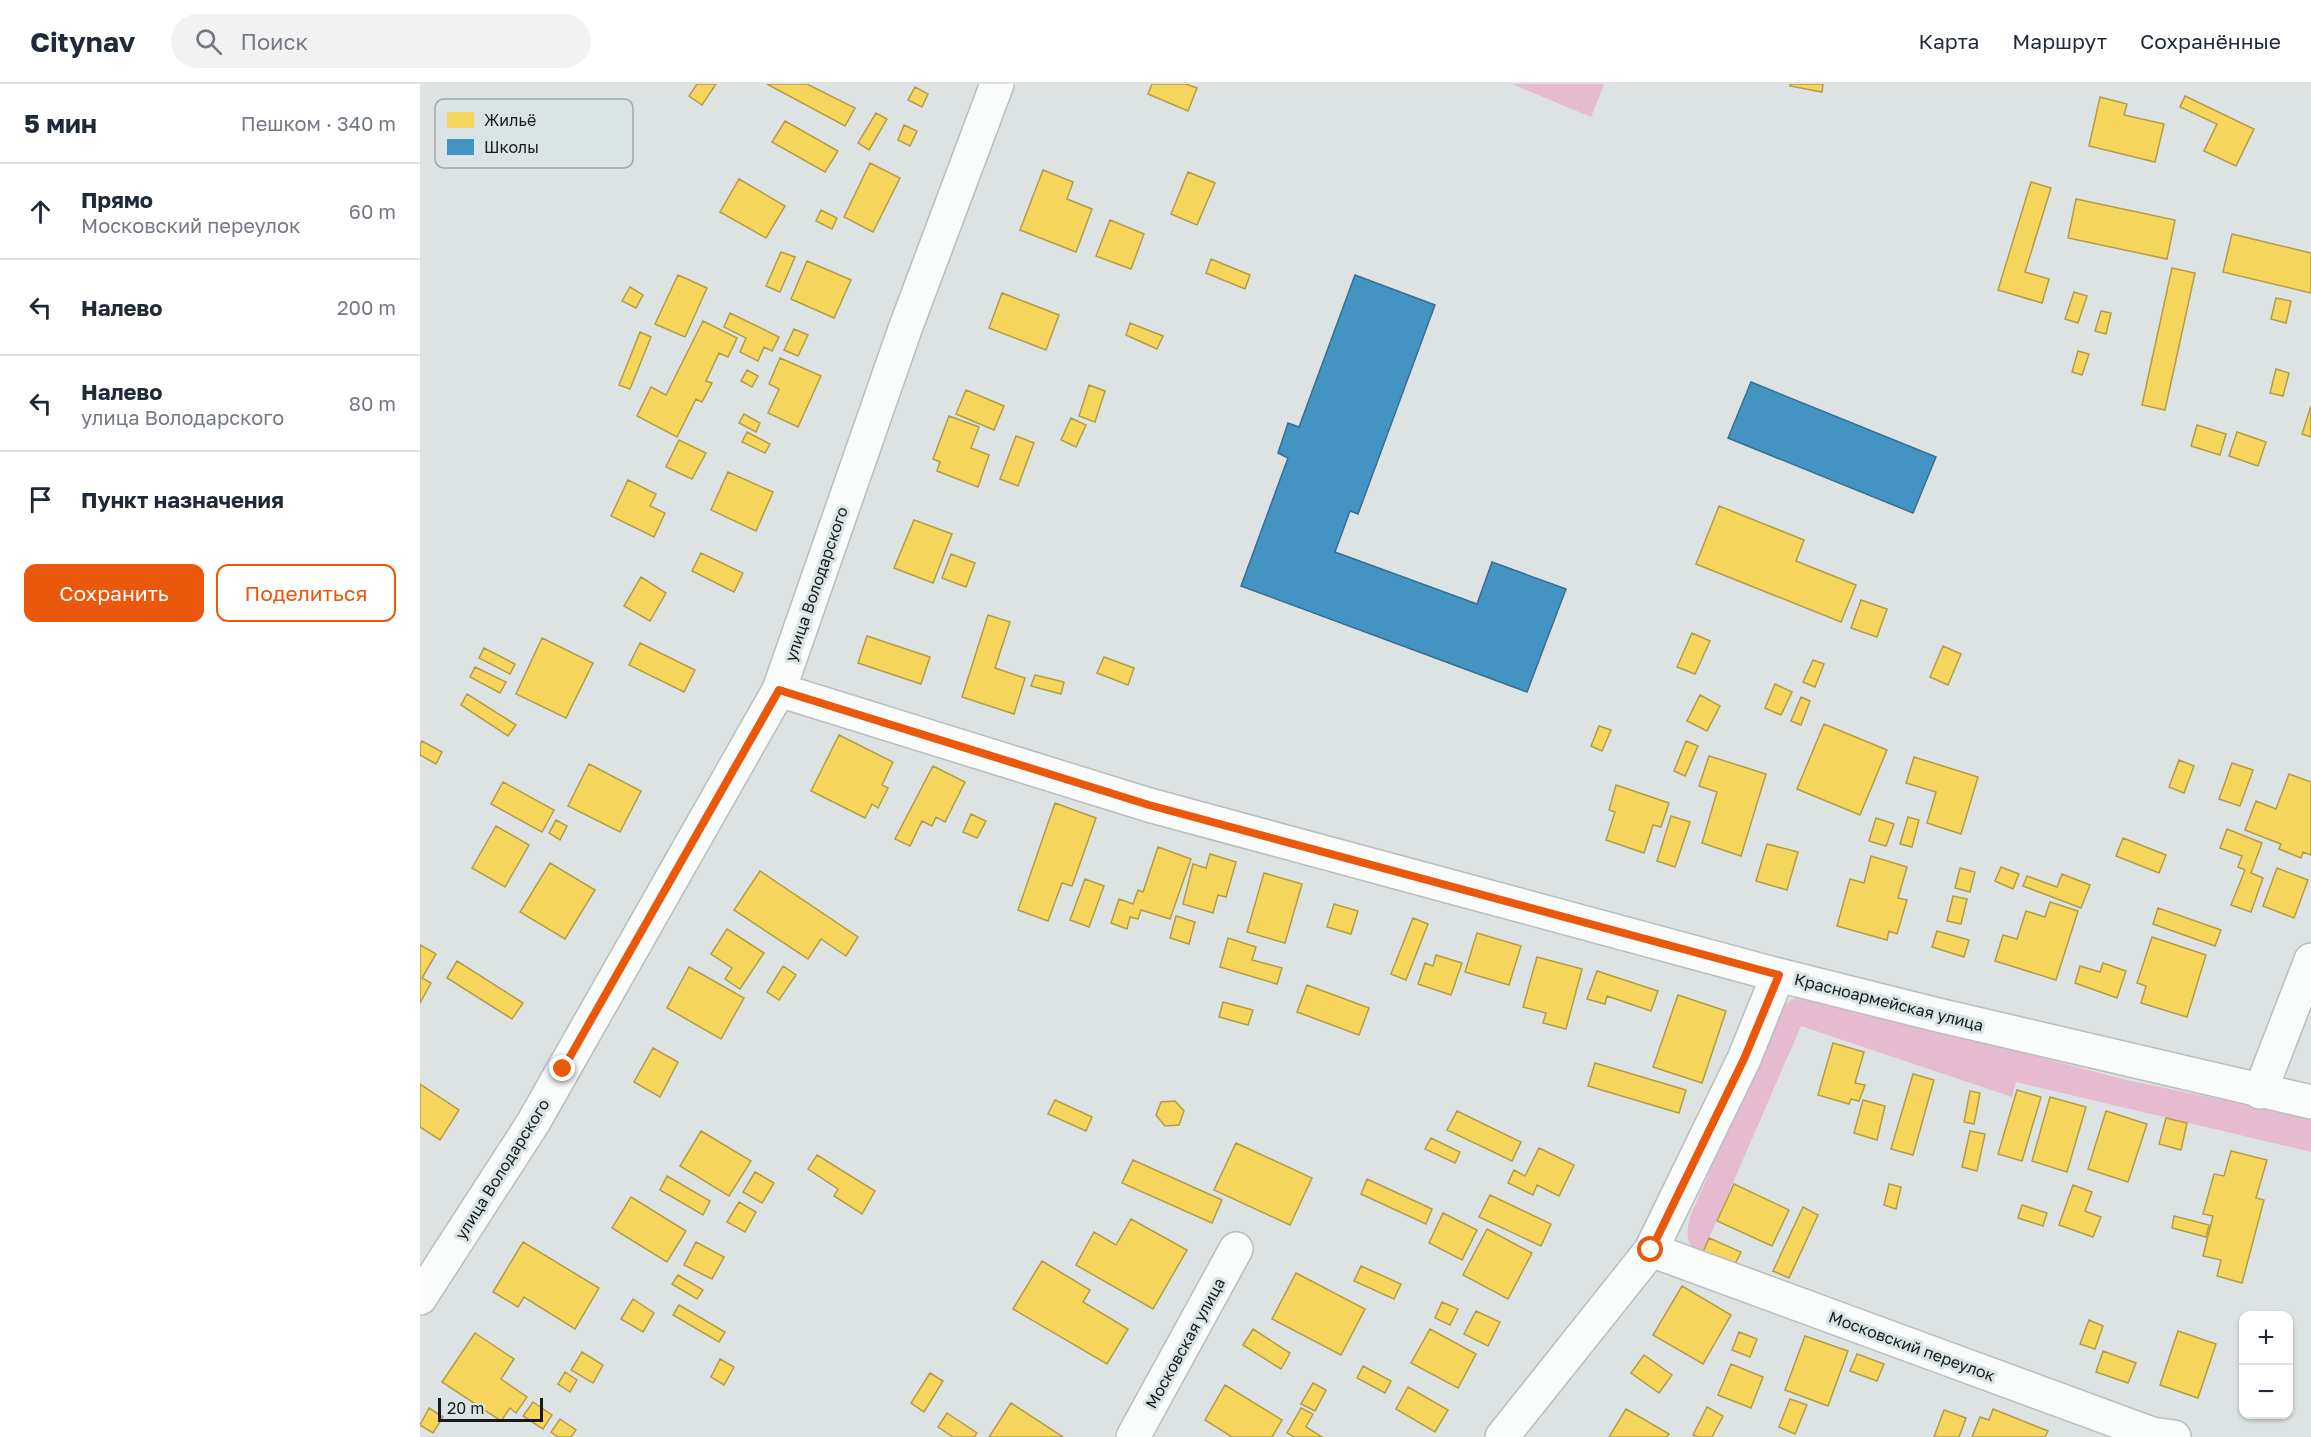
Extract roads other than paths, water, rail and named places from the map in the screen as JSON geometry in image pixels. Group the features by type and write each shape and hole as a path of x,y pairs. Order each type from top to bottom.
{"street":[{"name":"улица Володарского","path":"420,1298 533,1123 779,690 905,329 997,84"},
{"name":"Красноармейская улица","path":"779,690 1149,805 1779,975 2260,1092 2311,1102"},
{"path":"2260,1092 2311,960"},
{"path":"1502,1437 1651,1250 1744,1059 1779,975"},
{"name":"Московская улица","path":"1133,1437 1236,1249"},
{"name":"Московский переулок","path":"1651,1250 2152,1434 2174,1437"}]}
